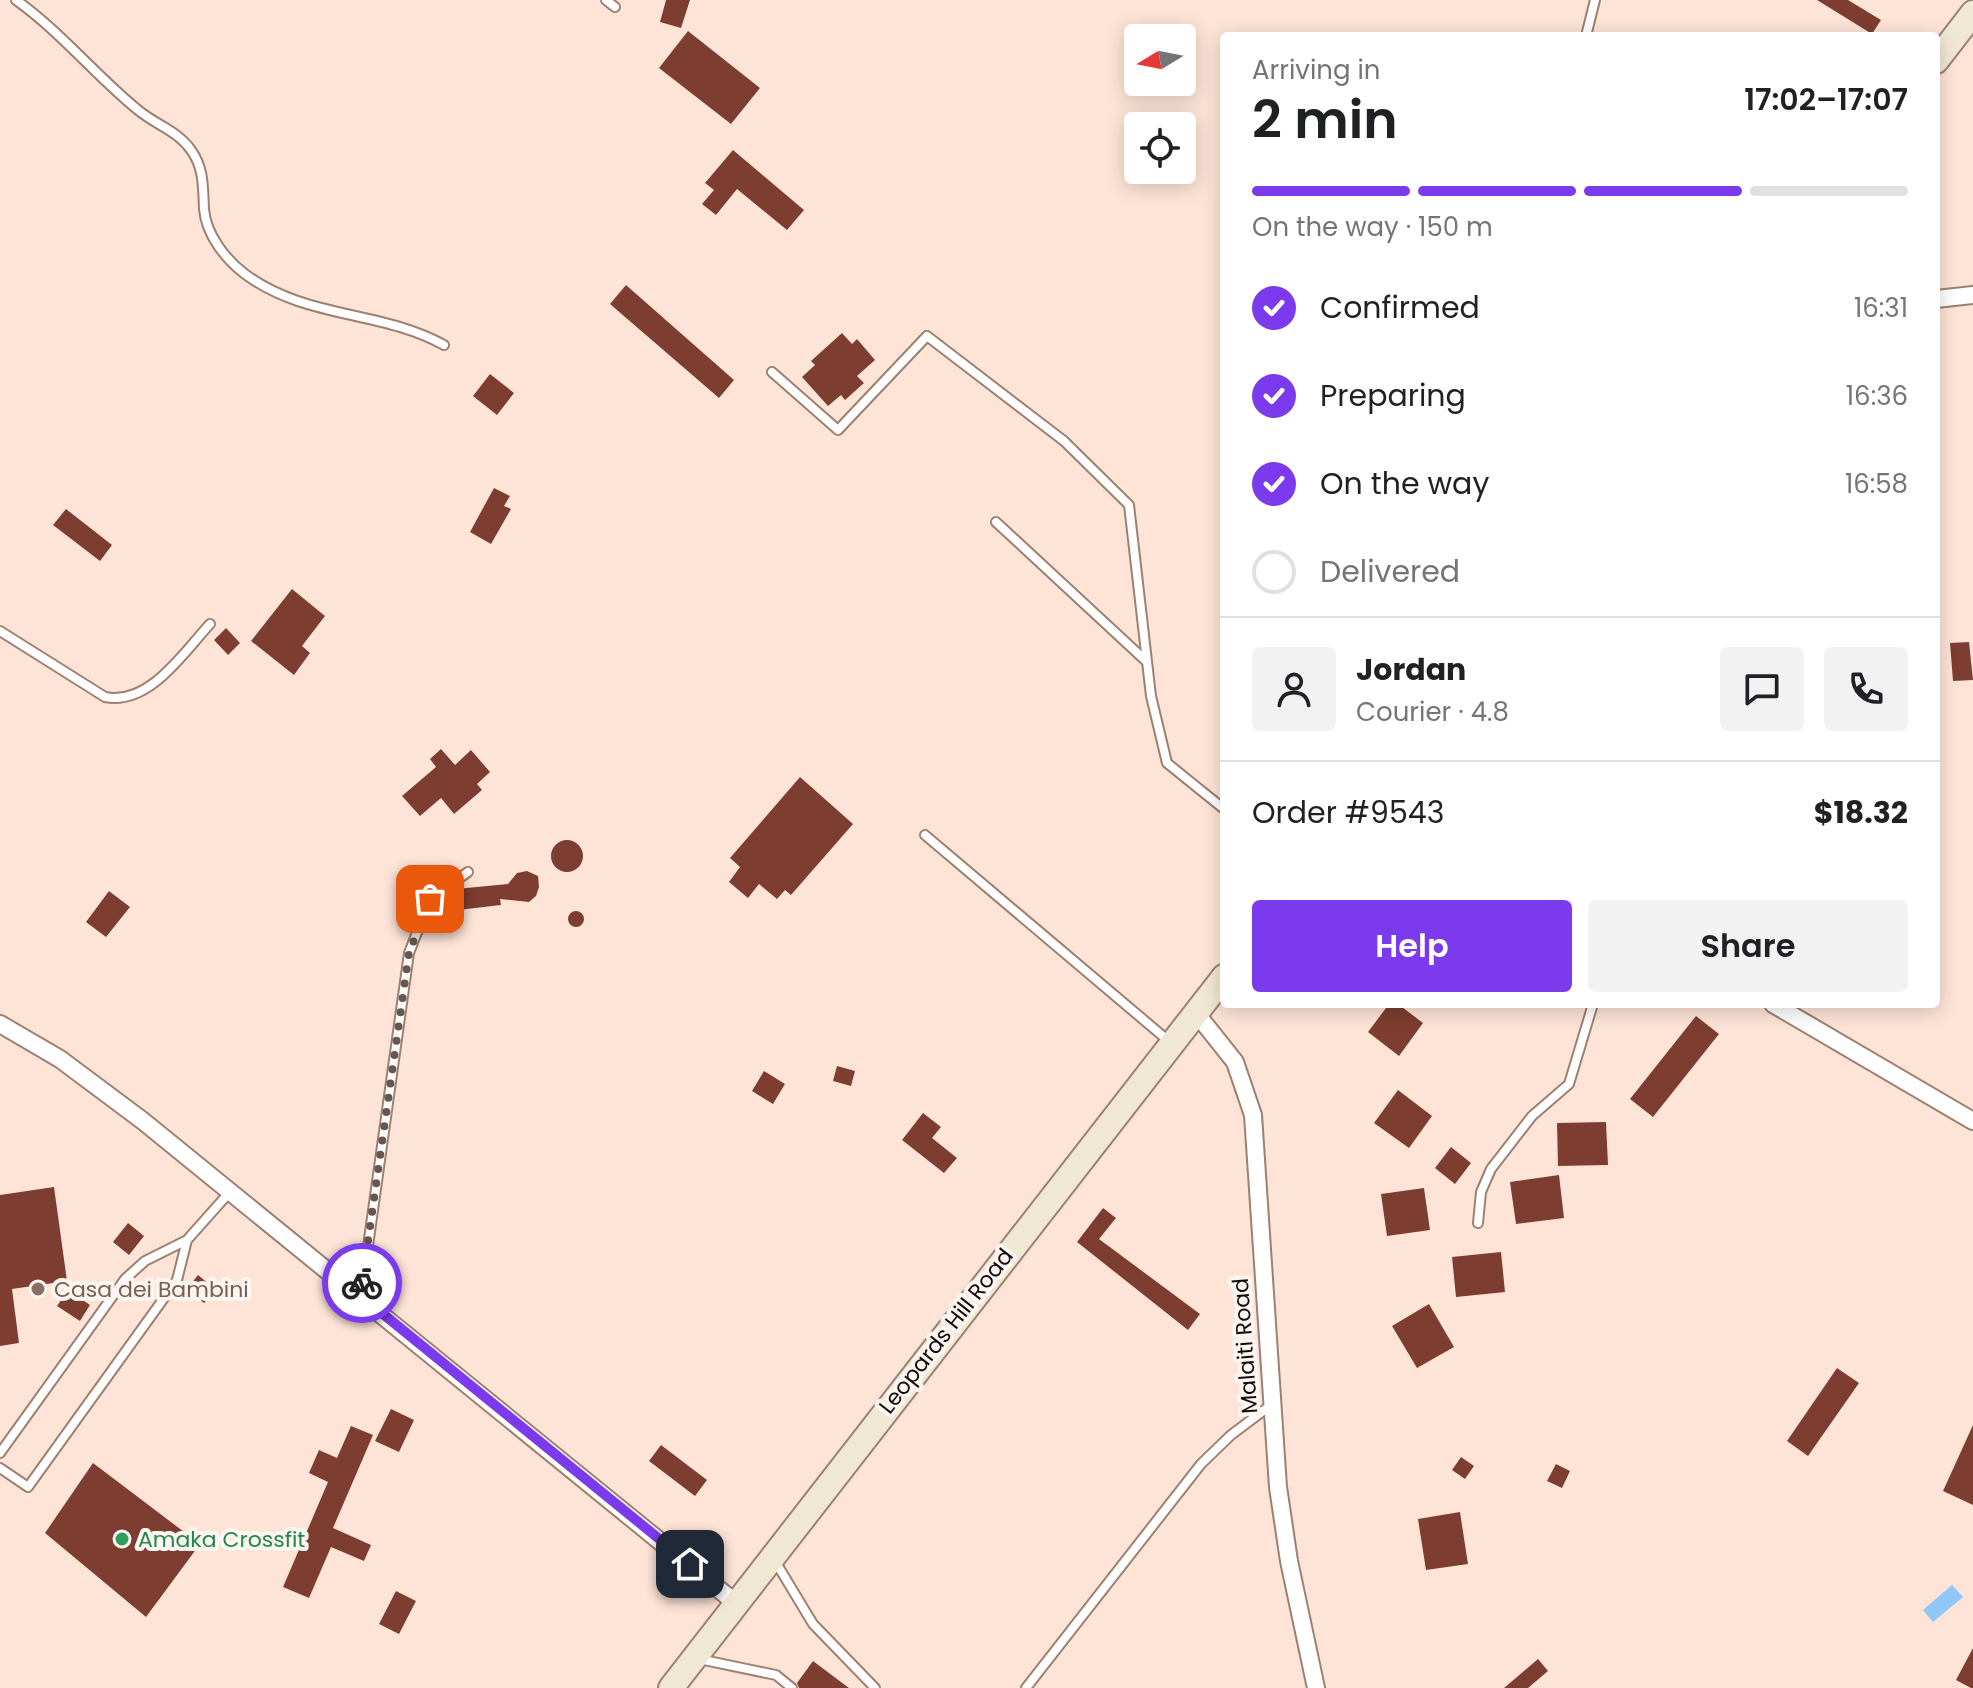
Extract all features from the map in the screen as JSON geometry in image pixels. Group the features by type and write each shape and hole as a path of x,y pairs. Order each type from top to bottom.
{"main road":[{"path":"1940,56 1973,13"},
{"name":"Leopards Hill Road","path":"671,1688 1220,982"}],"street":[{"path":"1940,299 1973,295"},
{"path":"1780,1008 1973,1121"},
{"name":"Malaiti Road","path":"1196,1013 1235,1062 1253,1115 1283,1526 1316,1688"},
{"path":"0,1024 60,1059 107,1094 228,1194 361,1296 737,1604"}],"lane":[{"path":"16,0 36,14 141,113 179,136 191,149 202,175 204,211 211,234 244,273 294,301 321,310 416,329 444,345"},
{"path":"606,0 615,7"},
{"path":"1587,32 1595,0"},
{"path":"772,372 838,430 927,336 1064,441 1129,505 1146,661 1167,763 1220,806"},
{"path":"996,522 1146,661"},
{"path":"0,631 105,697 125,699 149,687 210,624"},
{"path":"925,835 1172,1044"},
{"path":"361,1296 409,953 430,899 468,872"},
{"path":"1478,1223 1481,1192 1491,1169 1532,1116 1569,1084 1592,1008"},
{"path":"0,1453 125,1279 145,1261 187,1240 228,1194"},
{"path":"0,1468 28,1487 177,1280 187,1240"},
{"path":"1026,1688 1201,1464 1231,1435 1272,1405"},
{"path":"773,1557 813,1624 875,1688"},
{"path":"694,1658 776,1675 792,1688"}],"water":[{"path":"1952,1585 1963,1597 1933,1622 1923,1610"}],"building":[{"path":"666,0 690,0 681,28 660,22"},
{"path":"1817,0 1848,0 1881,20 1873,32"},
{"path":"688,31 760,88 731,124 659,68"},
{"path":"733,150 804,210 787,230 737,189 716,215 702,204 714,190 705,183"},
{"path":"626,285 734,380 719,398 610,304"},
{"path":"842,333 852,344 857,339 875,360 857,376 864,383 845,400 841,395 828,406 802,377 815,365 811,361"},
{"path":"490,374 514,393 497,415 473,396"},
{"path":"494,488 510,496 504,506 511,509 491,544 470,532"},
{"path":"66,509 112,545 100,561 53,525"},
{"path":"292,589 325,616 302,646 310,653 294,675 251,641"},
{"path":"226,628 240,643 228,655 214,640"},
{"path":"1969,642 1973,680 1953,681 1950,643"},
{"path":"441,749 455,765 471,750 490,772 477,784 482,790 454,814 441,798 420,816 402,796 436,767 430,759"},
{"path":"800,777 853,824 791,895 785,890 777,899 759,884 748,898 729,882 740,867 730,858"},
{"path":"567,840 578,845 583,856 578,867 567,872 556,867 551,856 556,845"},
{"path":"527,871 538,876 539,887 536,896 529,902 500,899 501,905 458,910 456,889 508,884 517,873"},
{"path":"109,891 130,907 106,937 86,922"},
{"path":"573,911 579,911 584,919 582,925 573,927 568,922 568,916"},
{"path":"1386,1008 1403,1008 1423,1023 1399,1056 1368,1032"},
{"path":"1696,1016 1719,1034 1653,1117 1630,1099"},
{"path":"837,1066 855,1071 851,1086 833,1081"},
{"path":"764,1071 785,1084 773,1104 752,1091"},
{"path":"1398,1090 1432,1116 1409,1148 1374,1123"},
{"path":"923,1113 941,1127 932,1138 957,1158 944,1173 902,1140"},
{"path":"1606,1122 1608,1165 1558,1166 1557,1123"},
{"path":"1451,1147 1471,1163 1455,1184 1435,1168"},
{"path":"1559,1175 1564,1218 1516,1224 1510,1182"},
{"path":"54,1187 67,1281 12,1289 19,1343 0,1346 0,1195"},
{"path":"1424,1188 1430,1230 1387,1236 1381,1194"},
{"path":"1103,1208 1116,1218 1099,1239 1200,1314 1188,1330 1077,1242"},
{"path":"128,1223 144,1236 129,1255 113,1242"},
{"path":"1501,1252 1505,1292 1456,1297 1452,1257"},
{"path":"198,1275 216,1290 204,1303 187,1289"},
{"path":"68,1290 90,1305 80,1321 57,1306"},
{"path":"1429,1304 1454,1347 1417,1368 1392,1326"},
{"path":"1837,1368 1859,1383 1808,1456 1787,1441"},
{"path":"391,1409 414,1420 399,1452 375,1441"},
{"path":"1973,1425 1973,1505 1943,1491"},
{"path":"351,1426 373,1435 333,1528 371,1545 364,1561 331,1547 309,1598 283,1587 328,1482 309,1473 319,1450 337,1458"},
{"path":"661,1445 707,1480 695,1496 649,1461"},
{"path":"1461,1457 1474,1466 1465,1479 1452,1470"},
{"name":"Amaka Crossfit","path":"93,1463 200,1544 146,1617 45,1533"},
{"path":"1556,1464 1570,1471 1562,1488 1547,1481"},
{"path":"1460,1512 1468,1564 1426,1570 1418,1519"},
{"path":"396,1591 416,1601 399,1634 379,1624"},
{"path":"1973,1648 1973,1688 1971,1688 1956,1680"},
{"path":"1538,1659 1548,1671 1528,1688 1504,1688"},
{"path":"813,1661 849,1688 799,1688 797,1683"}],"way so far":[{"path":"362,1283 409,953 430,899"}],"place":[{"name":"Casa dei Bambini","path":"38,1289"},
{"name":"Amaka Crossfit","path":"122,1539"}],"route":[{"path":"362,1283 361,1296 690,1564"}]}
